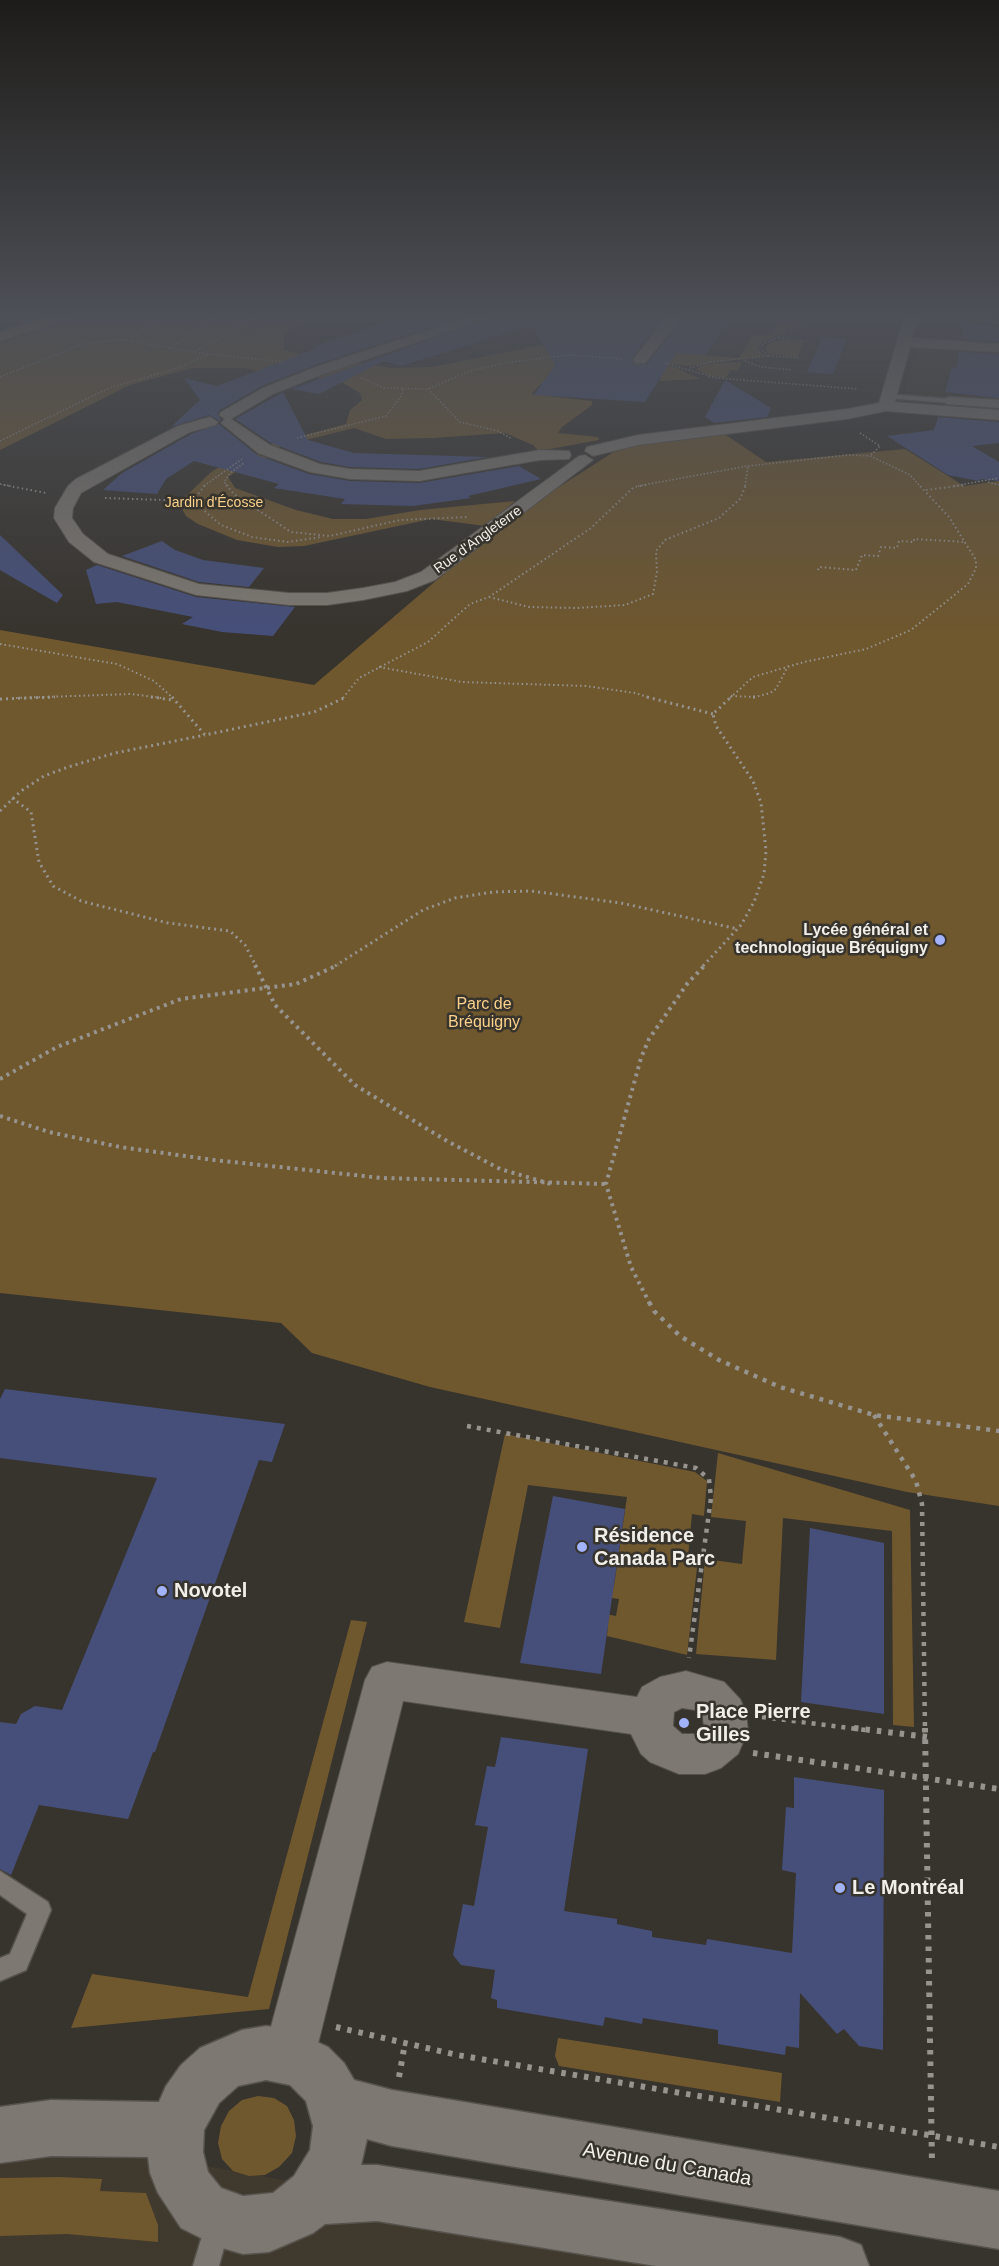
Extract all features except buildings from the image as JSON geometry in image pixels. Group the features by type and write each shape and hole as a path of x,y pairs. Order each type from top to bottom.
{"street":[{"path":"69,497 92,477 184,429 207,423"},
{"path":"233,423 264,448 316,468 380,477 448,472 540,455 564,455 573,460 589,456"},
{"name":"Rue d'Angleterre","path":"69,497 63,518 76,538 101,558 196,589 235,595 327,599 400,587 429,576 589,456 638,440 777,423"},
{"path":"295,2036 266,2053 242,2057 219,2067 200,2084 185,2105 176,2130 175,2152 178,2173 188,2192 201,2208 212,2242 243,2225 269,2223 293,2212 314,2196 329,2175 338,2150 341,2126 336,2102 325,2082 309,2066 295,2036 387,1680 650,1718"},
{"path":"686,1689 709,1695 720,1730 705,1754 692,1755 666,1748 657,1740 651,1729 650,1718 657,1700 665,1694 686,1689"},
{"name":"Avenue du Canada","path":"336,2102 392,2118 999,2220"},
{"path":"0,2135 51,2128 176,2130"},
{"path":"314,2196 377,2193 840,2266"}],"lane":[{"path":"0,1882 40,1910 18,1962 0,1970"}],"path":[{"path":"0,441 35,423"},
{"path":"463,423 498,432 540,455"},
{"path":"713,714 753,677 788,666 866,649 911,630 968,584 976,568 976,560 966,542 926,490 903,470 870,456 874,449 880,446 860,433 868,427"},
{"path":"193,501 202,488 215,476 264,448"},
{"path":"489,597 530,607 603,607 625,605 653,594 657,572 656,550 665,540 719,518 740,499 747,482 748,466"},
{"path":"926,490 987,482 999,478"},
{"path":"987,482 999,485"},
{"path":"0,484 69,497 193,501 220,525 252,537 287,542 330,536"},
{"path":"818,570 819,567 856,570 862,555 878,556 881,547 897,548 899,541 914,542 914,539 966,542"},
{"path":"730,696 755,697 770,693 776,689 788,666"},
{"path":"380,667 462,682 586,687 615,691 713,714"},
{"path":"0,699 131,694 174,700"},
{"path":"713,714 716,726 753,781 761,803 766,851 764,874 754,902 738,929 687,984 649,1039 641,1058 606,1184 631,1267 654,1311 680,1336 719,1360 780,1387 874,1415 999,1431"},
{"path":"0,812 12,798 44,776 116,753 205,735"},
{"path":"12,798 31,812 39,862 53,886 81,901 120,908 168,923 230,931 245,945 275,1005 355,1085 447,1141 500,1169 551,1184"},
{"path":"0,1079 57,1047 181,999 296,984 348,960 423,910 455,898 493,892 531,891 621,903 738,929"},
{"path":"0,1116 49,1132 120,1147 214,1160 382,1178 606,1184"},
{"path":"874,1415 916,1481 922,1504 928,1737 931,2135 934,2210"},
{"path":"467,1426 696,1468 709,1479 711,1498 686,1689"},
{"path":"720,1730 928,1737"},
{"path":"720,1730 927,1778 999,1789"},
{"path":"295,2036 457,2055 999,2147"}],"shaded area":[{"path":"45,2136 747,2266 0,2266 0,2139"}],"green space":[{"path":"0,423 55,423 0,450"},
{"path":"568,423 558,433 598,437 599,440 539,451 533,445 505,433 386,439 354,428 274,448 268,445 346,424"},
{"name":"Parc de Bréquigny","path":"723,433 766,462 905,449 964,486 999,481 999,1506 907,1492 430,1387 312,1353 281,1323 0,1293 0,630 314,685 506,521 623,446"},
{"name":"Jardin d'Écosse","path":"244,450 268,458 248,464 228,477 235,488 296,510 333,519 366,519 420,510 515,501 486,526 431,519 304,546 278,547 237,540 198,524 186,516 180,505 183,499 210,473"},
{"path":"505,1434 695,1472 707,1481 704,1516 692,1514 688,1557 698,1559 687,1655 607,1636 608,1624 605,1614 616,1616 619,1599 605,1597 614,1586 627,1497 528,1485 500,1628 464,1622"},
{"path":"718,1453 910,1510 914,1727 893,1725 892,1531 783,1518 776,1660 696,1654 705,1559 742,1564 746,1521 711,1517"},
{"path":"351,1620 367,1622 269,2009 71,2028 92,1974 248,1997"},
{"path":"558,2038 782,2073 780,2102 559,2066 555,2056"},
{"path":"258,2096 274,2098 287,2106 294,2120 296,2136 292,2153 279,2167 265,2175 249,2176 233,2171 222,2159 218,2143 221,2126 229,2111 242,2100"},
{"path":"0,2178 102,2179 100,2191 146,2193 158,2225 158,2242 67,2234 0,2236"}],"place":[{"name":"Lycée général et technologique Bréquigny","path":"940,940"},
{"name":"Résidence Canada Parc","path":"582,1547"},
{"name":"Novotel","path":"162,1591"},
{"name":"Place Pierre Gilles","path":"684,1723"},
{"name":"Le Montréal","path":"840,1888"}]}
